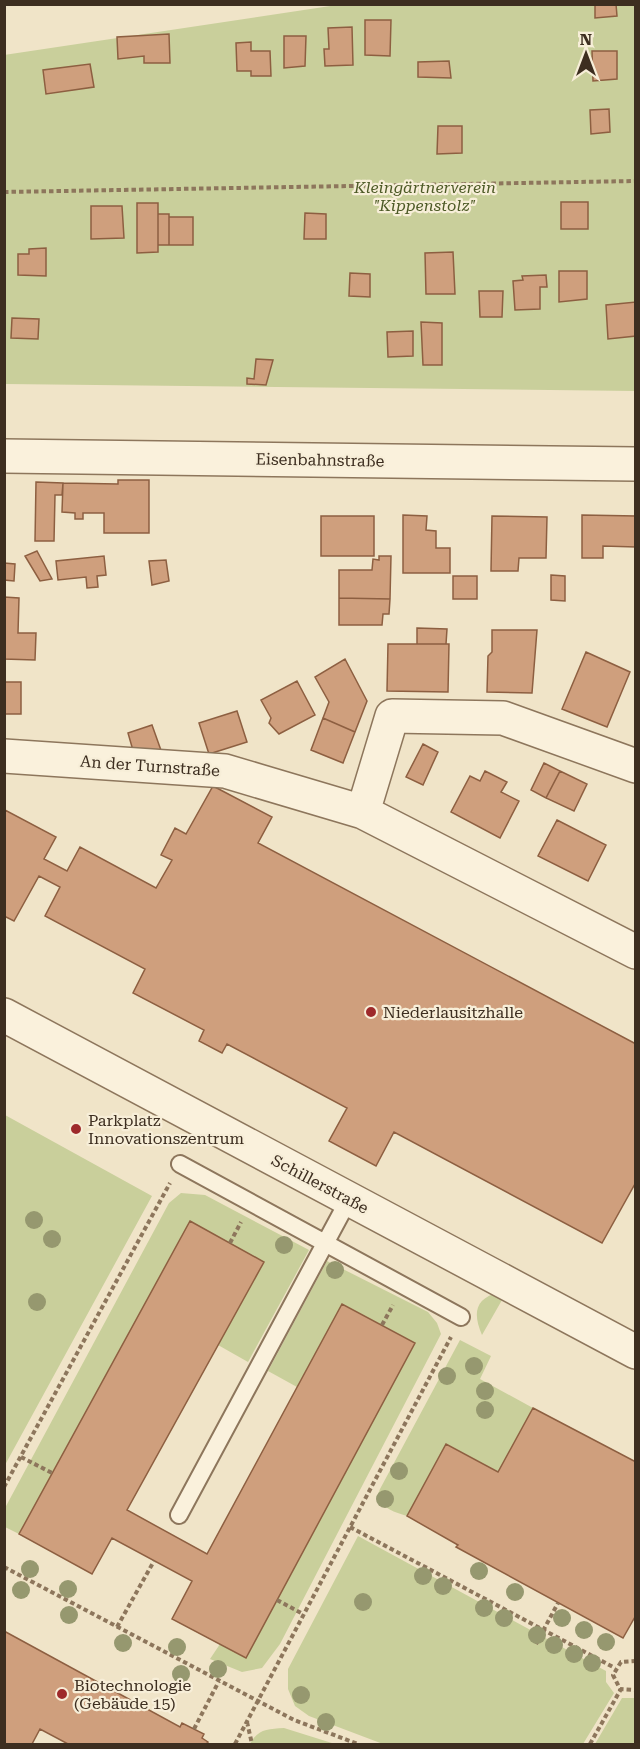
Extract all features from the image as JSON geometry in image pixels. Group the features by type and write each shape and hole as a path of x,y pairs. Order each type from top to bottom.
{"street":[{"name":"Eisenbahnstraße","path":"4,456 636,464"},
{"path":"363,812 392,716 502,718 636,766"},
{"name":"An der Turnstraße","path":"4,756 225,771 363,812 636,952"},
{"name":"Schillerstraße","path":"4,1016 349,1199 634,1346"}],"lane":[{"path":"180,1164 461,1317"},
{"path":"179,1515 349,1199"}],"path":[{"path":"4,192 636,181"},
{"path":"4,1487 180,1164"},
{"path":"235,1744 461,1317"},
{"path":"21,1457 52,1473"},
{"path":"350,1527 615,1668"},
{"path":"117,1627 154,1561"},
{"path":"4,1567 294,1720 358,1744"},
{"path":"277,1600 303,1614"},
{"path":"536,1644 558,1604"},
{"path":"636,1661 626,1660 615,1668 614,1680 621,1689 636,1690"},
{"path":"194,1729 219,1681"},
{"path":"591,1744 621,1689"},
{"path":"247,1721 252,1744"}],"green space":[{"name":"Kleingärtnerverein \"Kippenstolz\"","path":"337,5 635,5 635,391 5,384 4,55"},
{"path":"5,1115 152,1196 5,1465"},
{"path":"181,1193 205,1195 309,1250 248,1362 218,1345 264,1262 190,1222 19,1534 5,1527 5,1508 169,1203"},
{"path":"327,1261 428,1312 437,1323 441,1334 280,1644 262,1668 242,1672 210,1659 220,1644 246,1658 415,1343 342,1304 297,1387 268,1371"},
{"path":"499,1292 506,1293 482,1335 477,1320 478,1308 485,1299"},
{"path":"460,1340 491,1356 480,1379 533,1408 498,1472 446,1444 407,1516 386,1507 377,1497"},
{"path":"358,1536 606,1671 606,1682 614,1693 583,1744 383,1744 309,1716 295,1706 288,1689 288,1669"},
{"path":"622,1698 635,1698 635,1744 595,1744"},
{"path":"284,1728 335,1744 250,1744 256,1735 264,1731"}],"building":[{"path":"595,4 616,4 617,16 595,18"},
{"path":"365,20 391,20 390,56 365,55"},
{"path":"352,27 353,65 325,66 324,49 329,49 328,28"},
{"path":"169,34 170,63 144,63 144,56 118,59 117,37"},
{"path":"284,36 306,36 305,66 284,68"},
{"path":"251,42 251,51 270,51 271,76 251,76 251,71 237,71 236,43"},
{"path":"592,51 617,51 617,79 593,81"},
{"path":"449,61 451,78 418,77 418,62"},
{"path":"90,64 94,87 46,94 43,70"},
{"path":"609,109 610,132 591,134 590,110"},
{"path":"438,126 462,126 462,153 437,154"},
{"path":"561,202 588,202 588,229 561,229"},
{"path":"137,203 158,203 158,252 137,253"},
{"path":"91,206 122,206 124,238 91,239"},
{"path":"305,213 326,214 326,239 304,239"},
{"path":"158,214 169,214 169,245 158,245"},
{"path":"169,217 193,217 193,245 169,245"},
{"path":"46,248 46,276 18,275 18,254 29,254 29,249"},
{"path":"453,252 455,294 426,294 425,253"},
{"path":"559,271 587,271 587,299 559,302"},
{"path":"350,273 370,274 370,297 349,296"},
{"path":"546,275 547,287 540,287 540,309 515,310 513,281 523,280 522,276"},
{"path":"479,291 503,291 502,317 480,317"},
{"path":"636,302 636,336 608,339 606,305"},
{"path":"12,318 39,319 38,339 11,338"},
{"path":"421,322 442,323 442,365 423,365"},
{"path":"413,331 413,356 388,357 387,332"},
{"path":"256,359 273,360 266,385 247,384 247,378 254,379"},
{"path":"118,480 149,480 149,533 104,533 104,513 83,513 83,519 75,519 75,513 62,512 63,483 118,484"},
{"path":"36,482 63,483 62,495 55,495 54,541 35,541"},
{"path":"403,515 427,516 426,530 436,531 436,548 450,548 450,573 403,573"},
{"path":"582,515 636,516 636,547 603,546 603,558 582,558"},
{"path":"321,516 374,516 374,556 321,556"},
{"path":"492,516 547,517 546,558 519,558 518,571 491,571"},
{"path":"37,551 52,579 40,581 25,556"},
{"path":"104,556 106,575 97,576 98,587 87,588 86,577 58,580 56,561"},
{"path":"379,556 391,556 390,599 339,598 339,570 372,570 373,559 379,560"},
{"path":"166,560 169,581 152,585 149,561"},
{"path":"4,563 15,564 14,581 4,580"},
{"path":"551,575 565,576 565,601 551,600"},
{"path":"453,576 477,576 477,599 453,599"},
{"path":"4,597 19,598 18,633 36,633 35,660 4,659"},
{"path":"339,598 390,599 389,614 383,614 382,625 339,625"},
{"path":"417,628 447,629 446,644 417,644"},
{"path":"492,630 537,630 532,693 487,692 488,656 492,652"},
{"path":"388,644 449,644 448,692 387,691"},
{"path":"586,652 630,672 607,727 562,709"},
{"path":"345,659 367,701 355,732 323,718 329,702 315,677"},
{"path":"297,681 315,715 279,734 269,723 271,718 261,700"},
{"path":"4,682 21,682 21,714 4,714"},
{"path":"237,711 247,742 209,754 199,723"},
{"path":"323,718 355,732 343,763 311,750"},
{"path":"152,725 163,756 134,754 128,733"},
{"path":"423,744 438,752 423,785 406,777"},
{"path":"544,763 560,771 546,798 531,790"},
{"path":"485,771 507,782 501,792 519,801 500,838 451,812 470,776 480,781"},
{"path":"560,771 587,784 574,811 546,798"},
{"name":"Niederlausitzhalle","path":"213,786 272,817 258,843 636,1044 636,1182 602,1243 394,1132 376,1166 329,1141 347,1108 227,1044 222,1053 199,1041 204,1030 133,993 145,969 45,916 60,887 39,876 14,921 4,916 5,810 56,837 44,859 67,871 80,847 156,888 172,860 161,855 175,828 186,834"},
{"path":"557,820 606,845 588,881 538,856"},
{"path":"190,1221 264,1262 127,1510 207,1554 342,1304 415,1343 246,1658 172,1619 192,1581 112,1538 92,1574 19,1534"},
{"path":"533,1408 636,1462 636,1615 623,1638 456,1547 458,1545 407,1516 446,1444 498,1472"},
{"name":"Biotechnologie (Gebäude 15)","path":"4,1631 180,1727 182,1723 204,1734 202,1738 208,1742 206,1744 68,1744 40,1729 32,1744 4,1744"}],"place":[{"name":"Niederlausitzhalle","path":"371,1012"},
{"name":"Parkplatz Innovationszentrum","path":"76,1129"},
{"name":"Biotechnologie (Gebäude 15)","path":"62,1694"}]}
